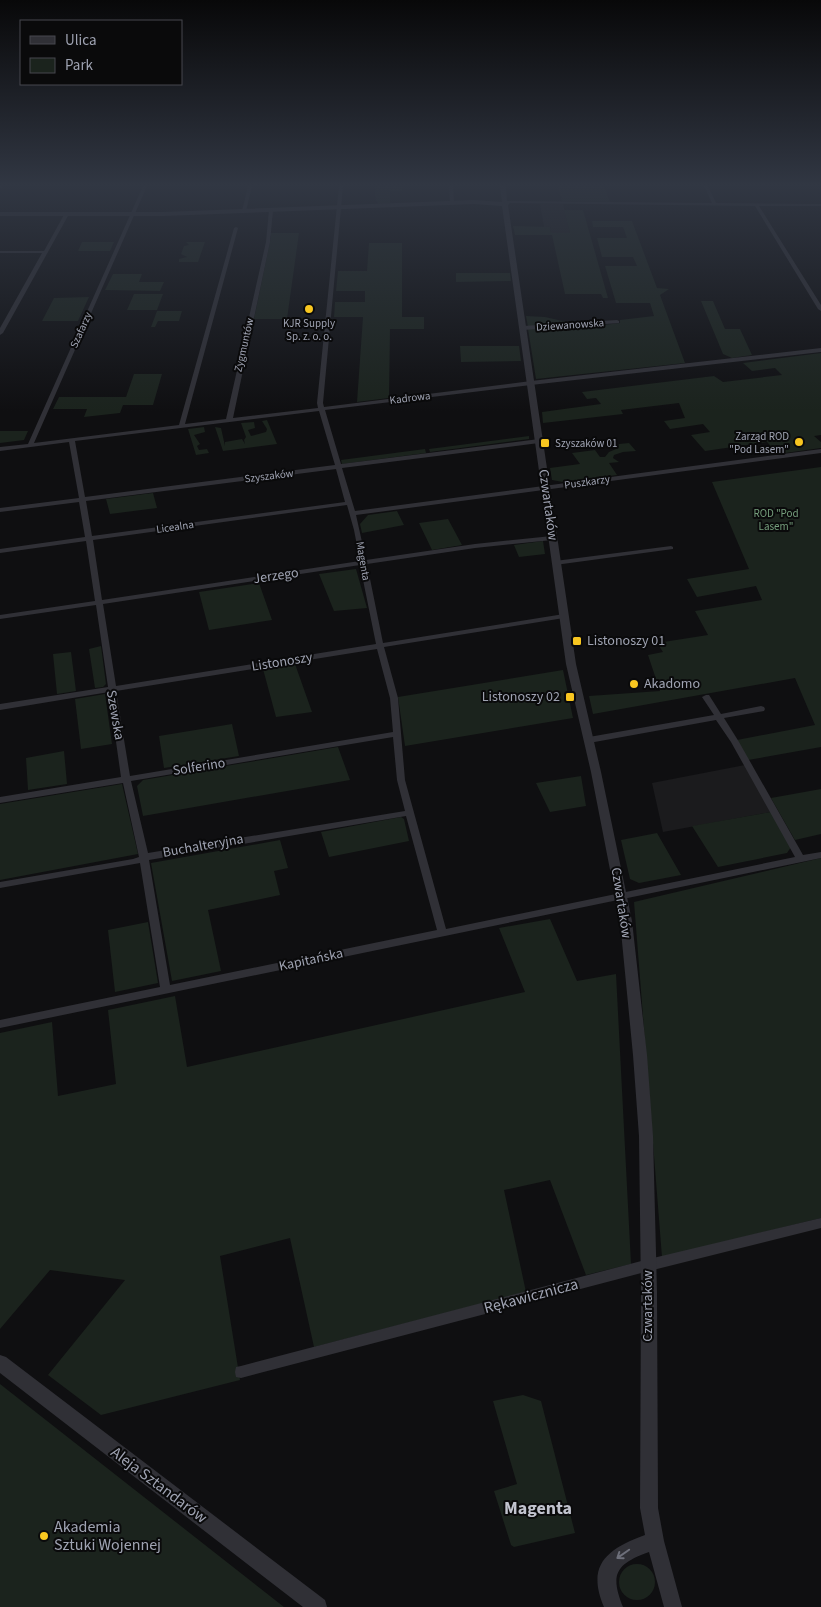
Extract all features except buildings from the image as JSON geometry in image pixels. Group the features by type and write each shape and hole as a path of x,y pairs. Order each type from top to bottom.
{"street":[{"path":"0,333 41,261"},
{"name":"Szafarzy","path":"30,445 112,261"},
{"path":"182,426 227,261"},
{"name":"Zygmuntów","path":"229,421 264,261"},
{"name":"Magenta","path":"334,261 320,403 352,513 380,646 394,698 401,780 408,813 442,932"},
{"name":"Czwartaków","path":"513,261 571,664 622,896 640,1055 646,1136 648,1508 673,1607"},
{"path":"791,261 821,309"},
{"name":"Dziewanowska","path":"523,328 616,322"},
{"name":"Kadrowa","path":"0,449 322,408 821,350"},
{"name":"Szewska","path":"72,440 126,779 144,858 166,990"},
{"name":"Szyszaków","path":"0,510 539,441"},
{"name":"Puszkarzy","path":"352,513 821,451"},
{"name":"Licealna","path":"0,551 349,503"},
{"name":"Jerzego","path":"0,617 523,540 552,538"},
{"path":"555,563 671,548"},
{"name":"Listonoszy","path":"0,707 564,616"},
{"path":"706,697 719,716 801,859"},
{"path":"588,740 761,709"},
{"name":"Solferino","path":"0,800 398,734"},
{"name":"Buchalteryjna","path":"0,885 135,862 144,858 223,842 408,813"},
{"name":"Kapitańska","path":"0,1024 821,855"},
{"name":"Rękawicznicza","path":"241,1372 648,1265 821,1223"},
{"name":"Aleja Sztandarów","path":"0,1363 318,1607"},
{"path":"614,1607 608,1597 606,1582 607,1574 615,1560 629,1549 655,1541"}],"shaded area":[{"path":"745,765 771,812 663,832 652,783"}],"green space":[{"path":"179,261 198,261 198,262"},
{"path":"266,261 295,261 287,319 254,319"},
{"path":"368,261 402,261 402,317 424,317 424,329 390,329 389,398 357,402 363,317 334,317 335,302 365,302 365,291 336,291 338,271 367,271"},
{"path":"558,261 597,261 608,298 603,298 601,294 565,294"},
{"path":"635,261 647,261 657,288 669,289 660,295 685,363 536,379 528,329 566,326 572,329 620,323 620,320 654,316 650,303 616,303 605,266 637,266"},
{"path":"456,273 510,273 511,281 456,282"},
{"path":"113,274 142,274 139,282 164,282 160,291 105,290"},
{"path":"134,294 163,294 157,310 127,310"},
{"path":"89,297 78,321 42,321 54,298"},
{"path":"701,301 713,301 725,329 740,329 752,355 732,358 723,354"},
{"path":"157,311 182,311 179,321 158,321 155,327 151,327"},
{"path":"526,316 545,317 567,322 566,325 528,327"},
{"path":"460,346 519,346 521,361 461,362"},
{"path":"821,353 821,435 814,436 821,442 821,448 778,454 767,442 705,451 691,435 710,432 703,424 670,429 664,421 685,418 679,403 621,410 623,414 543,423 542,412 601,404 596,398 587,399 582,392 714,376 723,382 782,375 775,368 752,371 743,363"},
{"path":"134,374 162,374 153,405 123,405 120,413 84,417 87,409 53,409 59,397 126,397"},
{"path":"267,420 277,444 223,451 215,427 221,428 225,446 225,442 242,439 245,444 244,440 246,437 241,423 254,422 255,428 248,430 251,436 266,432 267,429 262,421"},
{"path":"204,427 205,432 194,435 200,444 197,446 199,450 207,449 209,453 196,455 188,429"},
{"path":"0,431 28,431 24,440 0,443"},
{"path":"529,436 529,439 430,452 429,449"},
{"path":"629,443 636,451 614,455 613,458 619,462 609,463 617,475 563,482 552,480 550,468 580,464 572,453 595,450 600,457 605,457 609,452 616,449 619,444"},
{"path":"425,449 426,453 342,464 341,460"},
{"name":"ROD \"Pod Lasem\"","path":"821,467 821,747 748,760 737,740 815,725 795,678 593,714 589,696 660,691 648,655 663,652 657,643 708,635 695,611 762,600 756,586 697,597 687,579 749,569 712,482"},
{"path":"153,493 157,508 110,514 106,499"},
{"path":"397,511 404,525 362,533 360,524 368,515"},
{"path":"448,519 462,545 432,550 419,523"},
{"path":"543,541 545,554 519,557 514,545"},
{"path":"356,569 367,608 334,611 319,574"},
{"path":"259,583 272,620 209,630 199,592"},
{"path":"101,646 106,684 103,687 95,688 89,649"},
{"path":"71,652 76,691 57,694 53,654"},
{"path":"295,664 312,712 276,717 263,669"},
{"path":"563,670 573,718 405,746 398,697"},
{"path":"105,694 112,744 81,749 75,699"},
{"path":"232,724 239,756 164,768 159,736"},
{"path":"338,747 350,780 143,816 137,786 143,780"},
{"path":"64,751 67,784 28,790 26,758"},
{"path":"581,776 586,806 550,812 536,783"},
{"path":"122,784 138,854 0,880 0,804"},
{"path":"821,789 821,834 795,840 771,798"},
{"path":"771,812 791,847 787,853 718,867 692,826"},
{"path":"401,817 404,819 409,841 329,857 321,832"},
{"path":"657,833 681,875 639,883 630,879 621,840"},
{"path":"280,840 288,868 274,871 280,895 208,910 221,971 172,981 151,863"},
{"path":"821,858 821,1218 662,1257 634,902"},
{"path":"550,919 577,981 616,974 631,1264 586,1275 550,1180 504,1190 526,1292 314,1347 290,1238 220,1256 240,1380 101,1415 48,1375 125,1280 50,1270 0,1329 0,1033 52,1022 58,1096 116,1084 108,1010 175,996 187,1067 525,992 499,928"},
{"path":"148,922 158,983 115,992 108,930"},
{"path":"0,1384 284,1607 0,1607"},
{"path":"523,1395 541,1401 575,1533 514,1547 511,1545 494,1491 517,1484 493,1401"},
{"path":"637,1564 650,1569 655,1582 650,1595 637,1600 624,1595 619,1582 624,1569"}],"place":[{"name":"KJR Supply Sp. z. o. o.","path":"309,309"},
{"name":"Zarząd ROD \"Pod Lasem\"","path":"799,442"},
{"name":"Szyszaków 01","path":"545,443"},
{"name":"Listonoszy 01","path":"577,641"},
{"name":"Akadomo","path":"634,684"},
{"name":"Listonoszy 02","path":"570,697"},
{"name":"Akademia Sztuki Wojennej","path":"44,1536"}],"district":[{"name":"Magenta","path":"538,1508"}]}
